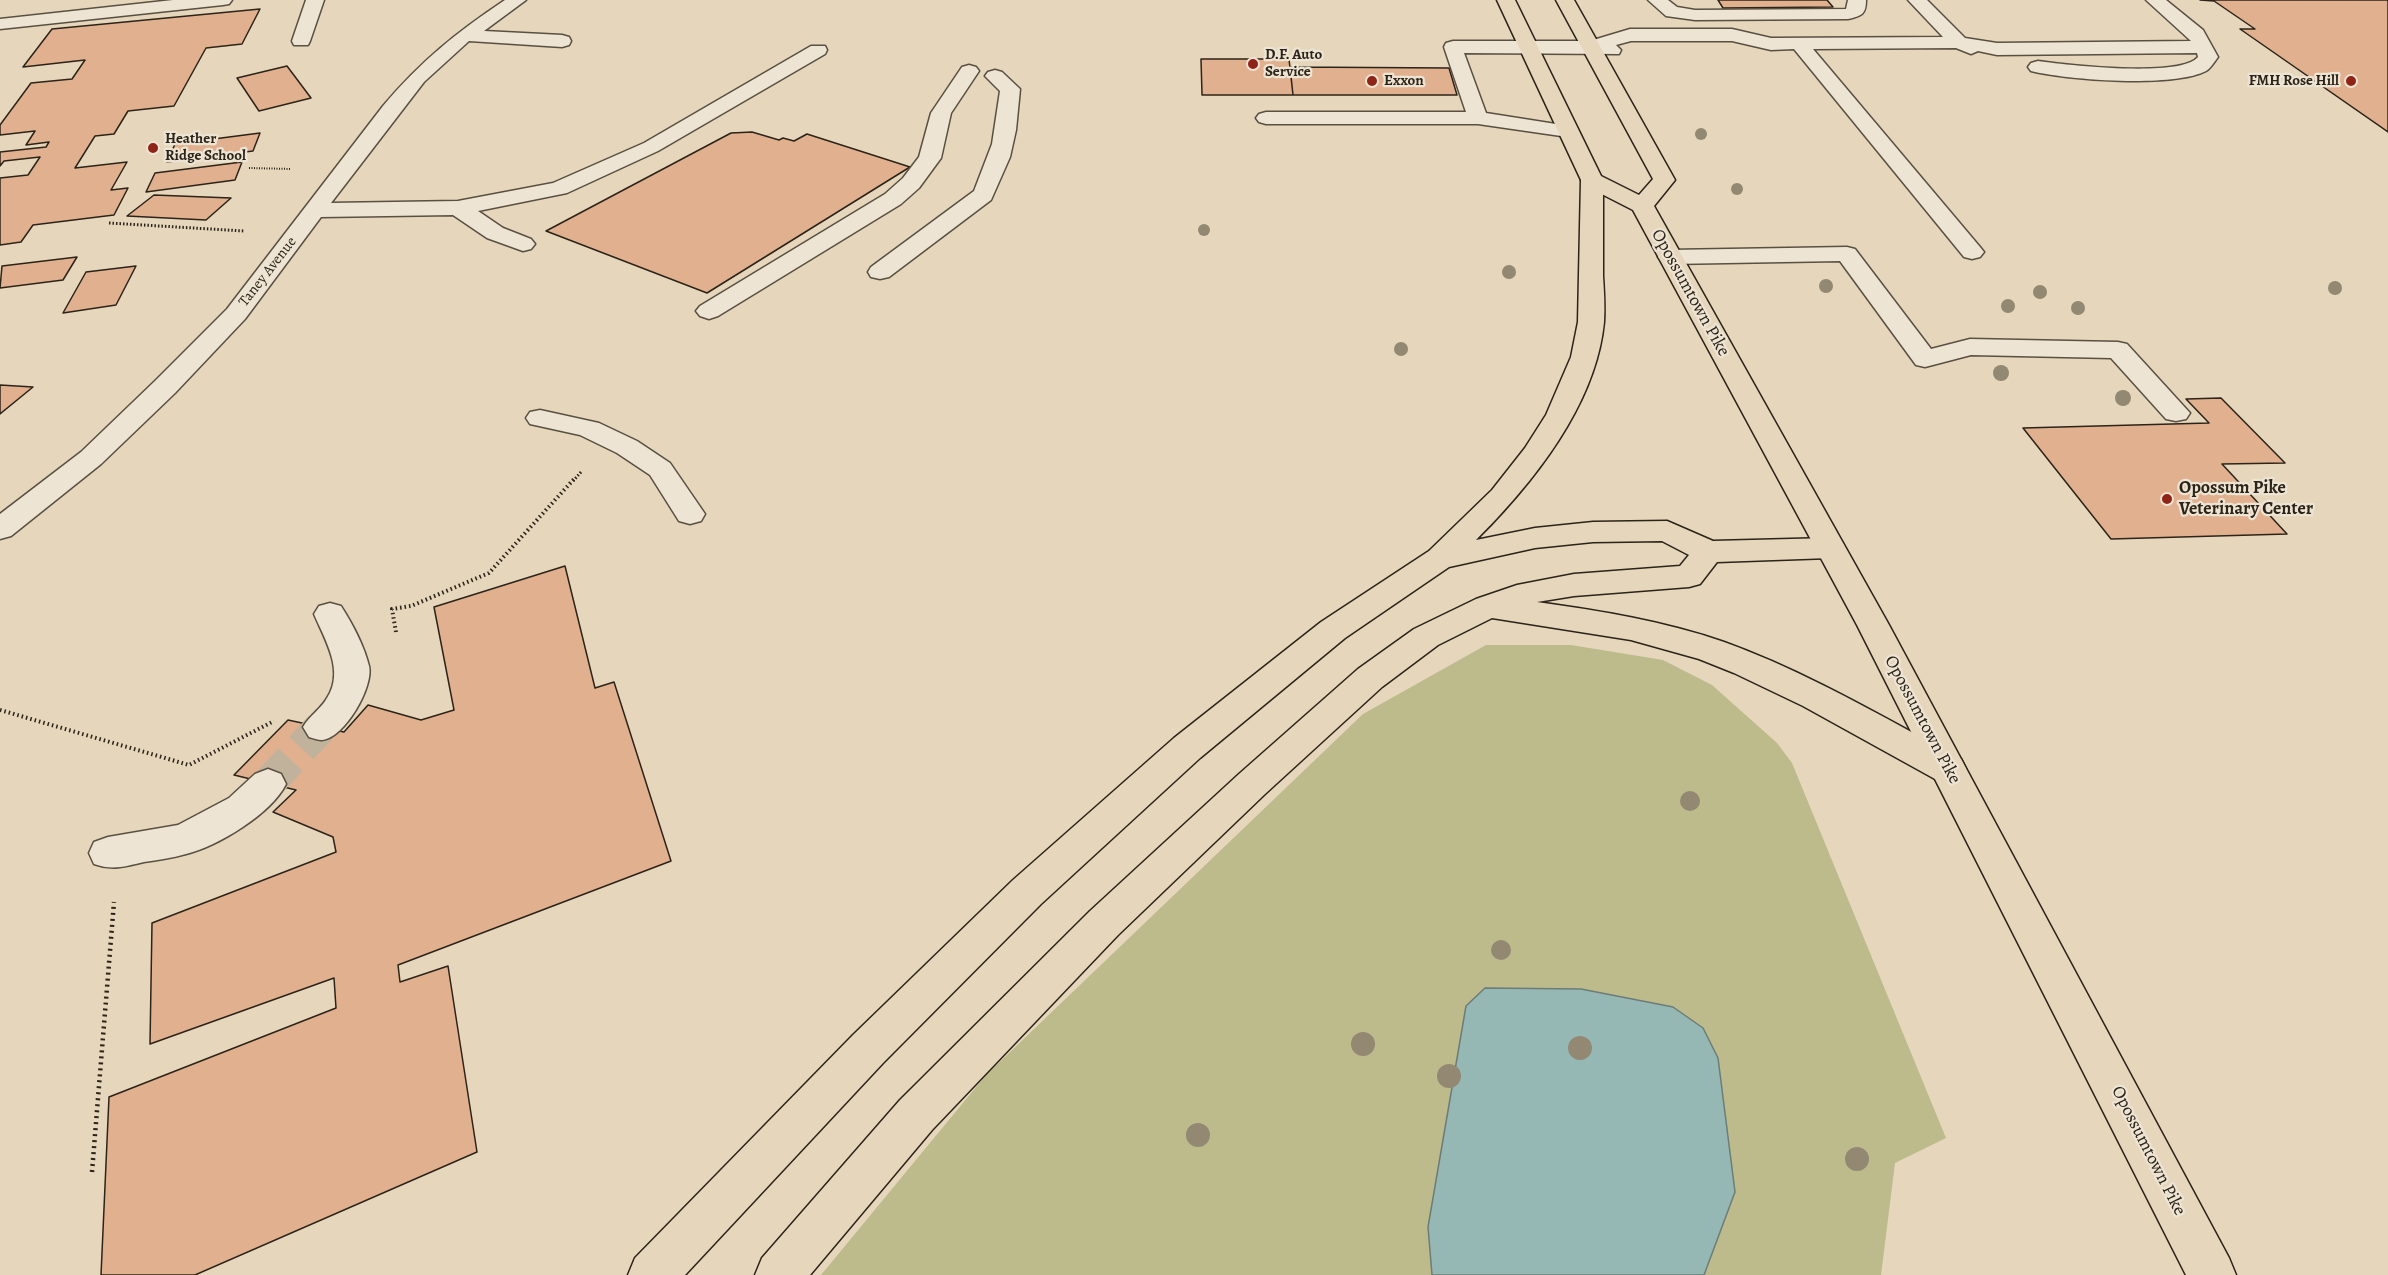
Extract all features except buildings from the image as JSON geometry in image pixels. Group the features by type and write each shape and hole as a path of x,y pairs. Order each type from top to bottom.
{"main road":[{"path":"652,1275 868,1049 1027,892 1187,748 1324,637 1440,558 1502,497 1560,415 1577,379 1591,322 1592,180 1506,0"},
{"path":"1565,0 1664,180 1642,206 1592,180"},
{"name":"Opossumtown Pike","path":"1642,206 1830,548 1948,769 2203,1257"},
{"path":"1440,558 1535,538 1603,532 1666,531 1708,552 1830,548"},
{"path":"778,1275 916,1115 1104,923 1370,678 1426,637 1487,607 1528,593 1574,585 1689,576 1708,552"},
{"path":"1487,607 1615,625 1677,639 1747,665 1803,691 1948,769"}],"street":[{"path":"0,24 222,0"},
{"path":"301,41 315,0"},
{"name":"Taney Avenue","path":"0,529 91,458 165,387 236,314 411,85 441,54 517,0"},
{"path":"1657,0 1672,12 1695,15 1848,14 1857,11 1857,0"},
{"path":"1917,0 1959,42 1979,53 2011,63 2052,70 2093,72 2182,72 2201,66 2208,57 2196,34 2155,0"},
{"path":"465,35 562,41"},
{"path":"1591,47 1630,35 1732,35 1771,44 1959,42"},
{"path":"1733,54 1745,53 1771,44"},
{"path":"1799,44 1972,252"},
{"path":"1478,118 1454,47 1591,47 1641,54"},
{"path":"316,210 458,208 559,188 651,147 818,50"},
{"path":"709,311 893,199 911,183 930,158 941,113 969,71"},
{"path":"880,272 983,195 993,176 1010,112 1010,89 995,76"},
{"path":"1266,118 1478,118 1568,131"},
{"path":"458,208 495,233 523,244"},
{"path":"1670,257 1847,254 1925,359 1970,347 2118,350 2176,413"},
{"path":"540,418 589,429 627,447 660,469 690,514"},
{"path":"321,727 344,703 353,668 330,614"},
{"path":"108,853 185,838 242,809 268,784"}],"path":[{"path":"249,168 293,169"},
{"path":"109,223 254,231"},
{"path":"397,639 392,609 420,602 489,573 582,471"},
{"path":"0,710 189,765 313,699 344,703"},
{"path":"92,1172 112,902 123,898"}],"shaded area":[{"path":"1486,645 1571,645 1663,660 1712,685 1777,743 1792,763 1946,1138 1895,1163 1881,1275 1704,1275 1735,1192 1428,1227 1432,1275 821,1275 986,1075 1363,714"}],"water":[{"path":"1485,988 1581,989 1673,1007 1703,1028 1718,1058 1735,1192 1704,1275 1432,1275 1428,1227 1466,1006"}],"tunnel":[{"path":"268,784 321,727"}],"place":[{"name":"D.F. Auto Service","path":"1253,64"},
{"name":"Exxon","path":"1372,81"},
{"name":"FMH Rose Hill","path":"2351,81"},
{"name":"Heather Ridge School","path":"153,148"},
{"name":"Opossum Pike Veterinary Center","path":"2167,499"}]}
